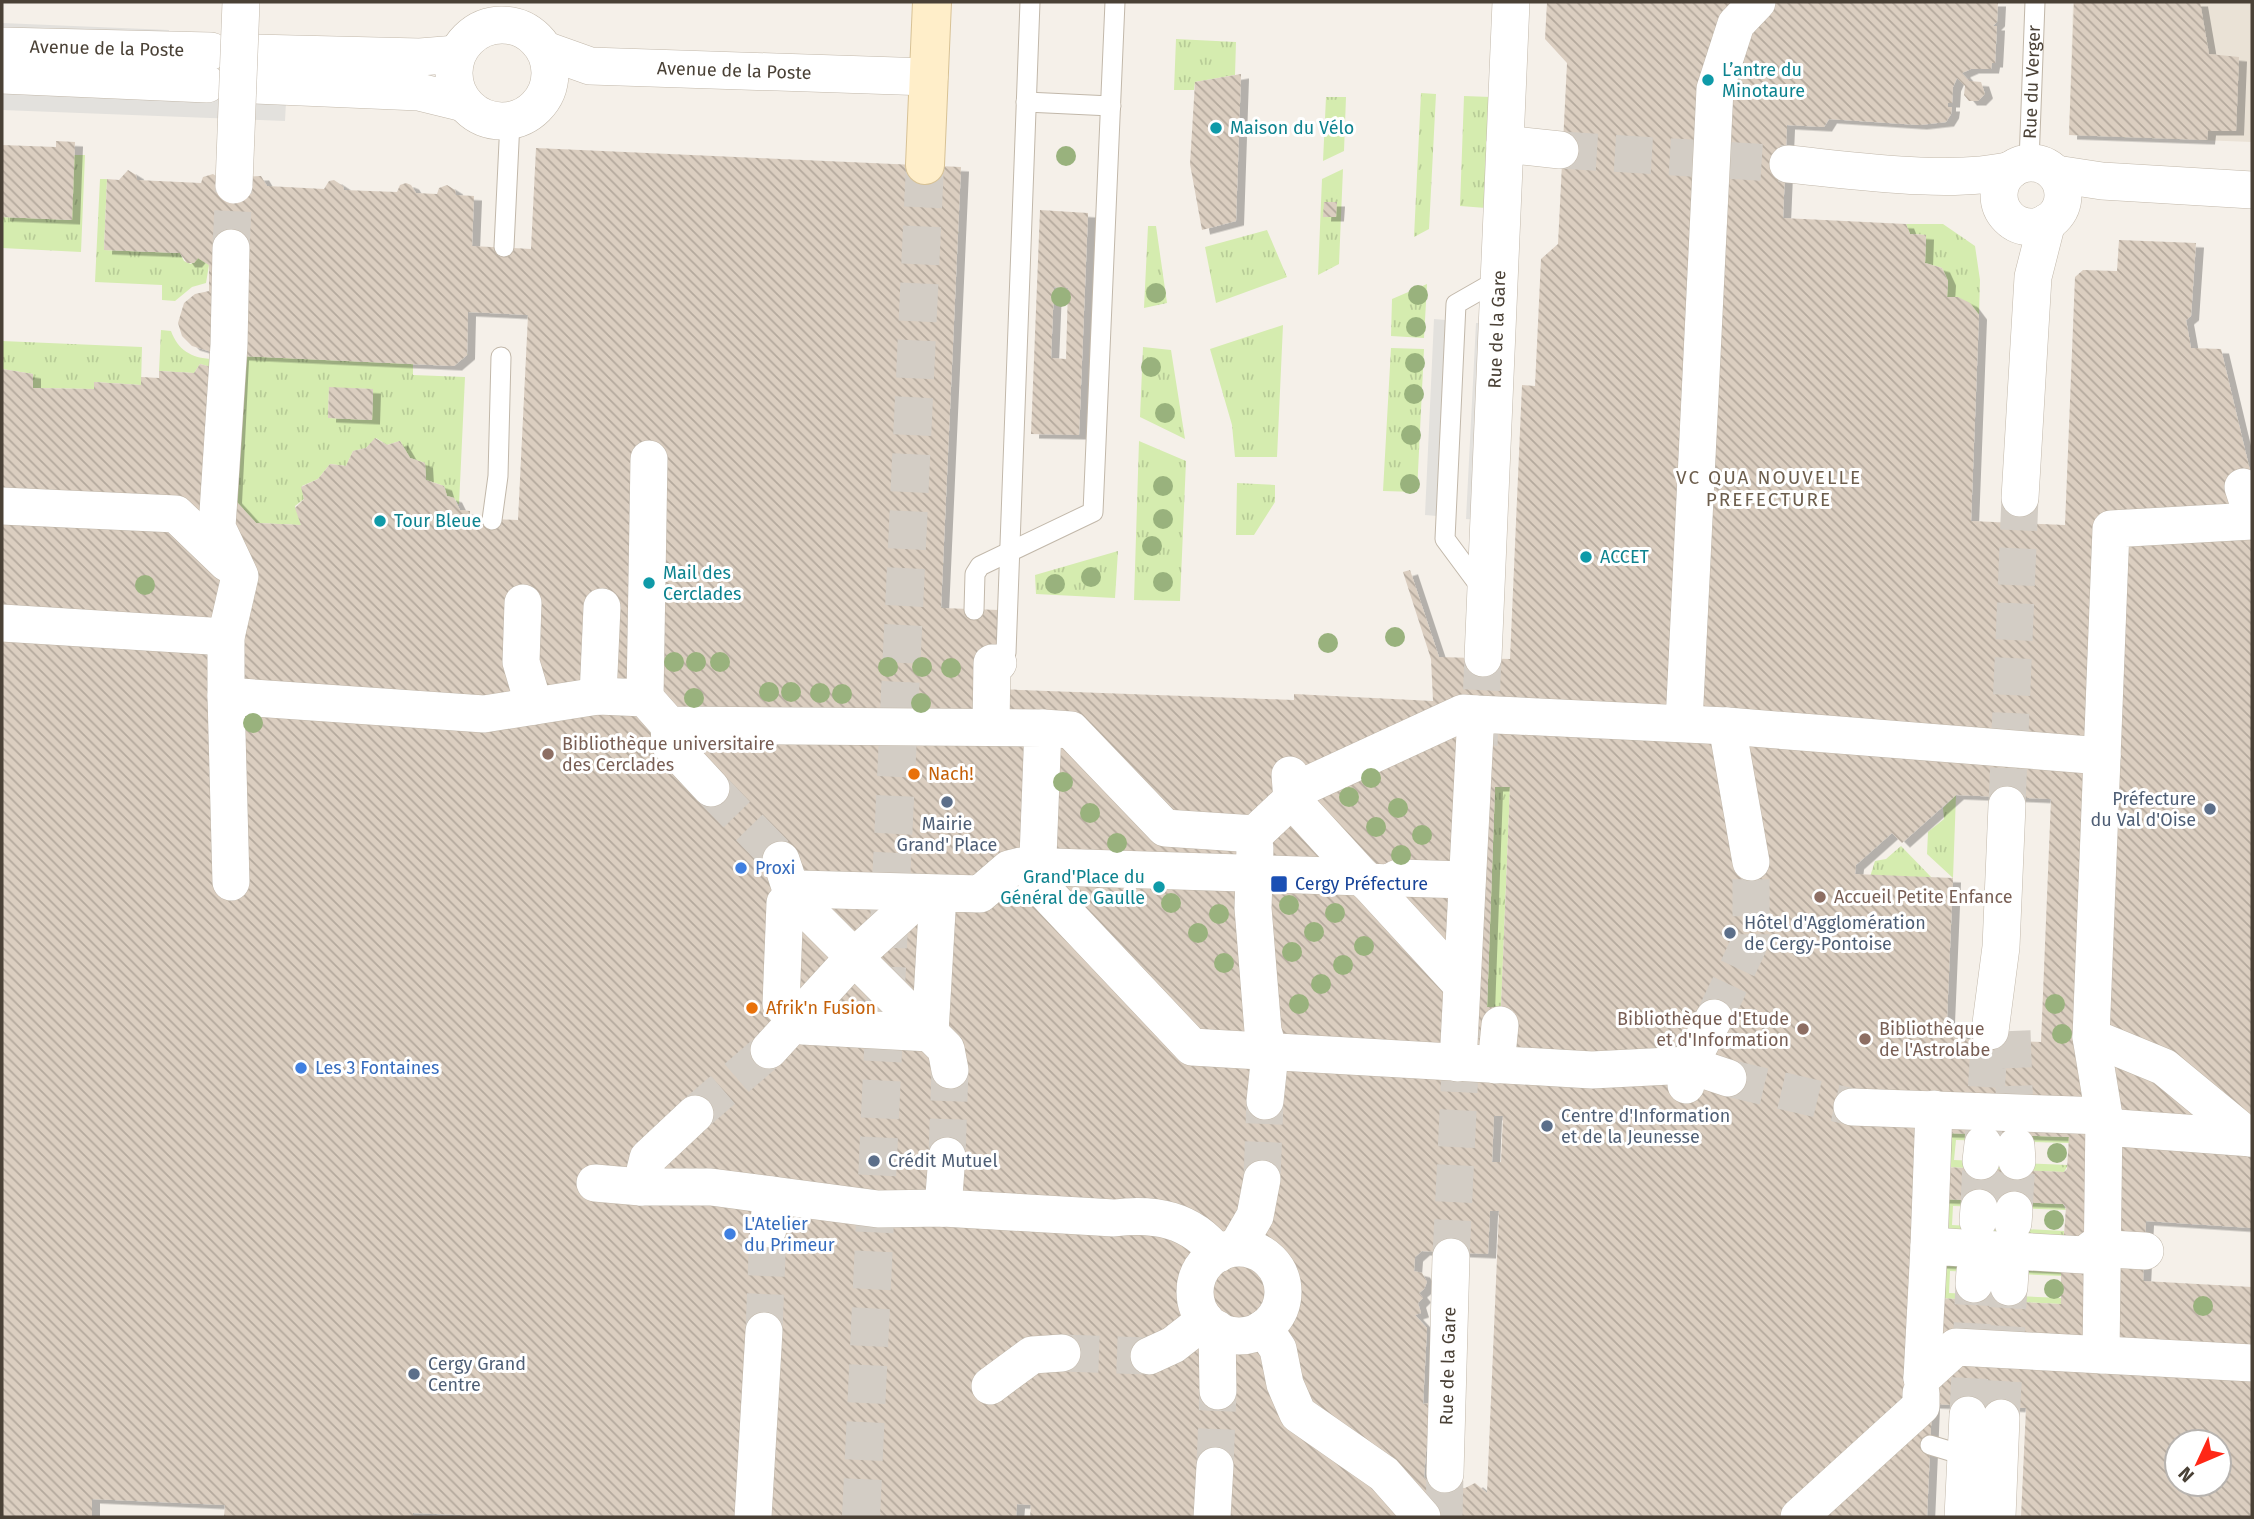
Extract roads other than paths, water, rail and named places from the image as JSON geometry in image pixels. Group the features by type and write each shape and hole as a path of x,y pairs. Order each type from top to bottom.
{"main road":[{"path":"925,165 932,2"}],"street":[{"path":"234,185 241,2"},
{"name":"Rue de la Gare","path":"1483,659 1511,2"},
{"path":"1684,723 1715,89 1744,9"},
{"path":"501,13 524,29 545,50 551,77 547,91 530,113 510,121 480,116 464,103 455,85 457,54 475,33 501,13"},
{"name":"Avenue de la Poste","path":"2,46 209,68 2,75"},
{"name":"Avenue de la Poste","path":"545,50 576,64 590,66 929,76"},
{"path":"457,54 253,69 419,92 464,103"},
{"path":"1505,144 1560,150"},
{"path":"1788,164 1872,172 1980,175 2032,169 2166,185 2252,190"},
{"path":"2032,169 2000,187 2001,207 2031,217 2081,199 2166,185"},
{"path":"2031,217 2063,193 2032,169"},
{"path":"1872,172 1954,188 2031,217"},
{"path":"2020,498 2033,277 2031,217"},
{"path":"231,248 229,345 217,527 240,576 226,637 231,882"},
{"path":"649,459 657,711 670,744 711,788"},
{"path":"2,506 176,514 217,527"},
{"path":"2101,1355 2104,1122 2091,1037 2111,529 2249,508"},
{"path":"176,514 240,576"},
{"path":"523,603 521,662 534,706"},
{"path":"598,696 602,607"},
{"path":"2,623 226,637"},
{"path":"991,726 998,666"},
{"path":"226,695 484,714 598,696 657,711 968,729 991,726 1071,730 1165,828 1255,834"},
{"path":"1265,1101 1269,1054 1263,1031 1253,908 1255,834 1291,783 1320,780 1463,713 1684,723 2102,756"},
{"path":"1458,1063 1476,714"},
{"path":"1727,726 1751,862"},
{"path":"1043,728 1037,883 1192,1047 1269,1054 1728,1079"},
{"path":"1291,783 1365,880 1461,984"},
{"path":"2001,1031 2001,947 2007,805"},
{"path":"780,860 793,896 946,1049 950,1070"},
{"path":"930,1033 802,1026 781,1004 785,903 800,889 979,894 1009,869 1037,867 1254,874 1389,883 1398,877 1467,880"},
{"path":"769,1050 854,957 930,894"},
{"path":"930,894 930,1033"},
{"path":"1688,1075 1714,1018"},
{"path":"1496,1065 1500,1026"},
{"path":"2091,1037 2164,1067 2251,1138"},
{"path":"1852,1107 1934,1109 2104,1122 2251,1138"},
{"path":"1934,1109 1922,1378 1956,1348 2252,1363"},
{"path":"641,1187 648,1158 695,1114"},
{"path":"943,1208 947,1156"},
{"path":"1218,1391 1211,1324 1196,1301 1196,1281 1206,1263 1227,1251 1255,1216 1262,1179"},
{"path":"595,1183 641,1187 711,1187 770,1212 943,1208 1114,1218 1142,1215 1186,1225 1227,1251 1262,1254 1270,1260 1281,1277 1280,1307 1264,1328 1241,1336 1211,1324"},
{"path":"1929,1246 2084,1255 2093,1248 2145,1251"},
{"name":"Rue de la Gare","path":"1446,1474 1451,1256"},
{"path":"1149,1356 1211,1324"},
{"path":"1264,1328 1278,1349 1285,1384 1298,1414 1384,1474 1422,1517"},
{"path":"753,1517 764,1331"},
{"path":"990,1386 1032,1355 1062,1353"},
{"path":"1799,1517 1921,1406 1921,1393"},
{"path":"1963,1517 1966,1456 1984,1417 1997,1517"},
{"path":"1212,1517 1215,1466"}],"lane":[{"path":"998,666 1011,551 1010,506 1030,2"},
{"path":"974,610 976,569 1089,517 1094,509 1115,2"},
{"name":"Rue du Verger","path":"2032,169 2035,2"},
{"path":"1026,102 1111,106"},
{"path":"505,247 510,121"},
{"path":"492,520 498,477 501,358"},
{"path":"1930,1446 1966,1456 1980,1463 1989,1479 1991,1517"}],"tunnel":[{"path":"1560,150 1788,164"},
{"path":"861,1517 925,165"},
{"path":"231,248 234,185"},
{"path":"2007,805 2020,498"},
{"path":"1479,745 1483,658"},
{"path":"711,788 781,860"},
{"path":"1714,1018 1751,940 1751,862"},
{"path":"1451,1257 1462,1030"},
{"path":"1983,1142 1990,1031"},
{"path":"2012,1031 2016,1145"},
{"path":"695,1114 769,1050"},
{"path":"947,1156 950,1070"},
{"path":"1728,1078 1852,1107"},
{"path":"1262,1179 1265,1101"},
{"path":"1979,1208 1981,1161"},
{"path":"2014,1210 2017,1161"},
{"path":"764,1331 768,1229"},
{"path":"1968,1415 1974,1284"},
{"path":"2001,1418 2009,1287"},
{"path":"1062,1353 1149,1356"},
{"path":"1215,1466 1218,1391"},
{"path":"1444,1517 1445,1474"}],"place":[{"name":"L’antre du Minotaure","path":"1708,80"},
{"name":"Maison du Vélo","path":"1216,128"},
{"name":"Tour Bleue","path":"380,521"},
{"name":"ACCET","path":"1586,557"},
{"name":"Mail des Cerclades","path":"649,583"},
{"name":"Bibliothèque universitaire des Cerclades","path":"548,754"},
{"name":"Nach!","path":"914,774"},
{"name":"Mairie Grand' Place","path":"947,802"},
{"name":"Préfecture du Val d'Oise","path":"2210,809"},
{"name":"Proxi","path":"741,868"},
{"name":"Cergy Préfecture","path":"1279,884"},
{"name":"Grand'Place du Général de Gaulle","path":"1159,887"},
{"name":"Accueil Petite Enfance","path":"1820,897"},
{"name":"Hôtel d'Agglomération de Cergy-Pontoise","path":"1730,933"},
{"name":"Afrik'n Fusion","path":"752,1008"},
{"name":"Bibliothèque d'Etude et d'Information","path":"1803,1029"},
{"name":"Bibliothèque de l'Astrolabe","path":"1865,1039"},
{"name":"Les 3 Fontaines","path":"301,1068"},
{"name":"Centre d'Information et de la Jeunesse","path":"1547,1126"},
{"name":"Crédit Mutuel","path":"874,1161"},
{"name":"L'Atelier du Primeur","path":"730,1234"},
{"name":"Cergy Grand Centre","path":"414,1374"}],"district":[{"name":"VC QUA NOUVELLE PREFECTURE","path":"1769,488"}]}
